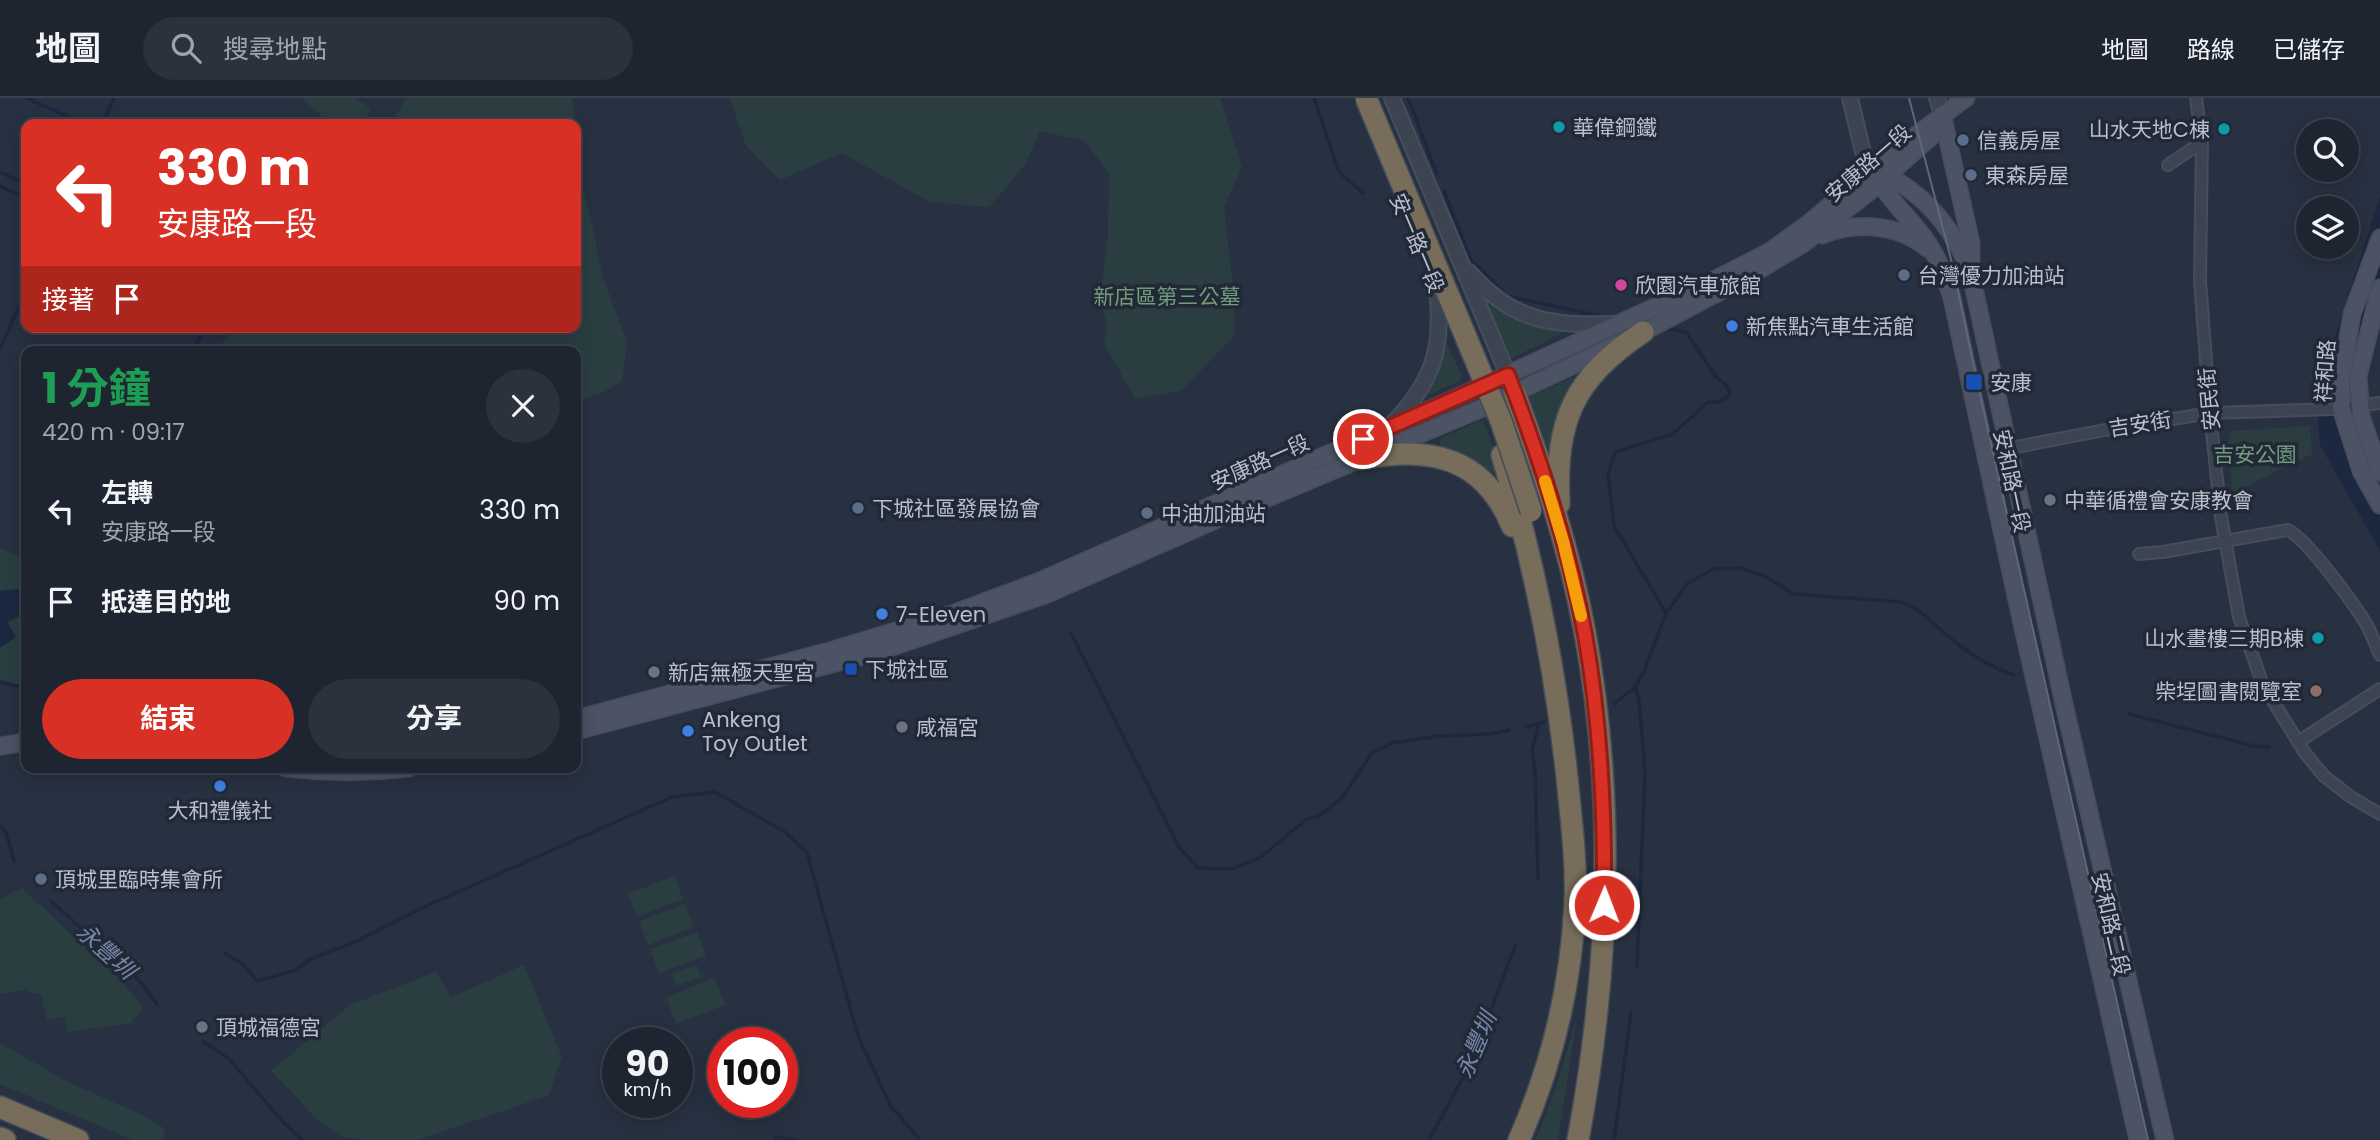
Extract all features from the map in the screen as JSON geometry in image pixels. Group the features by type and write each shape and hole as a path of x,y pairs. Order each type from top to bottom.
{"highway":[{"path":"1366,98 1502,421 1557,566 1572,636 1591,784 1597,871 1604,905"},
{"path":"1378,98 1507,406 1536,510 1558,621 1575,746 1583,869 1575,901 1563,1004 1537,1094 1519,1140"},
{"path":"1563,541 1559,513 1559,469 1563,428 1570,409 1586,381 1602,363 1643,332"},
{"path":"1511,384 1563,541 1583,622 1603,795 1604,905 1592,1048 1578,1140"},
{"path":"1481,398 1509,476 1540,599 1562,731 1571,815 1575,901"},
{"path":"1361,459 1419,453 1452,461 1476,475 1500,501 1511,522 1540,599"},
{"path":"0,1107 78,1140"}],"main road":[{"path":"1942,114 1966,98"},
{"name":"安康路一段","path":"581,730 877,652 1045,595 1361,459 1511,384 1643,332 1751,275 1804,243 1880,176 1932,136 1942,114"},
{"name":"安和路一段","path":"1942,114 1971,243 1970,270"},
{"name":"安康路一段","path":"1511,384 1618,324 1769,252 1880,176"},
{"name":"安和路一段","path":"1880,176 1893,203 1919,231 1935,256 1952,298 2043,717"},
{"name":"安和路一段","path":"1880,176 1915,192 1939,216 1951,231 1970,270 2067,719"},
{"path":"1804,243 1843,229 1876,227 1902,233 1916,240 1935,256"},
{"name":"祥和路","path":"2380,238 2352,314 2337,409 2361,471 2380,505"},
{"name":"祥和路","path":"2380,288 2358,376 2359,405 2380,472"},
{"name":"安康路一段","path":"581,718 838,648 955,613 1040,581 1388,428 1481,398"},
{"name":"安和路二段","path":"2043,717 2138,1140"},
{"name":"安和路二段","path":"2067,719 2165,1140"},
{"path":"0,746 21,743"},
{"path":"0,755 21,753"},
{"path":"327,773 368,773"},
{"path":"2121,1068 2147,1062"}],"street":[{"name":"安一路一段","path":"1356,98 1481,398"},
{"name":"安一路一段","path":"1392,98 1511,384"},
{"path":"1850,98 1863,152 1880,176"},
{"path":"1937,98 1942,114"},
{"name":"安民街","path":"2196,98 2202,142 2200,281 2210,413 2225,541 2239,617 2263,685 2298,742 2324,775 2351,797 2380,814"},
{"path":"2168,165 2202,142"},
{"path":"1400,201 1429,188"},
{"path":"1461,263 1490,294 1505,306 1523,314 1561,324 1618,324"},
{"path":"1388,428 1409,408 1431,370 1440,332 1437,291"},
{"name":"吉安街","path":"1985,453 2210,413 2337,409 2380,404"},
{"path":"2139,554 2288,530 2298,536 2367,626 2380,655"},
{"path":"2298,742 2380,689"}],"green space":[{"path":"302,98 355,98 371,109 365,119 325,119"},
{"path":"406,98 572,98 574,119 394,119"},
{"name":"新店區第三公墓","path":"730,98 1220,98 1242,167 1224,207 1235,335 1181,391 1135,399 1104,343 1107,324 1100,302 1108,233 1109,174 1085,141 1040,131 1025,165 989,207 930,202 842,153 780,180 745,144"},
{"path":"581,184 602,275 627,342 622,381 602,393 581,400 581,346 220,346 231,333 581,333"},
{"path":"1491,303 1520,319 1563,333 1512,358 1507,353 1488,309"},
{"path":"1448,346 1461,374 1460,381 1428,395 1426,391 1439,366 1444,348"},
{"path":"1573,377 1576,380 1552,444 1546,448 1527,402 1532,396"},
{"path":"1479,421 1484,423 1495,452 1497,471 1493,473 1442,450 1439,441"},
{"name":"吉安公園","path":"2310,426 2312,454 2232,493 2229,431"},
{"path":"0,548 21,558 21,686 0,682"},
{"path":"674,876 683,899 637,917 628,894"},
{"path":"22,888 125,985 143,1008 131,1023 68,1032 65,1017 47,1020 41,994 28,993 28,989 0,994 0,899"},
{"path":"685,904 694,927 648,945 639,921"},
{"path":"697,932 706,955 659,973 650,949"},
{"path":"524,965 562,1057 549,1095 418,1140 366,1140 343,1137 317,1119 271,1071 350,1005 436,972 451,997"},
{"path":"697,965 701,977 676,986 672,974"},
{"path":"715,978 725,1005 676,1024 666,997"},
{"path":"1577,1017 1558,1140 1536,1140 1555,1090"},
{"path":"0,1043 70,1083 140,1114 164,1128 163,1140 133,1140 0,1084"}],"water":[{"path":"2380,197 2380,300 2352,352 2343,392 2370,503 2380,513 2380,551 2320,445 2316,395"},
{"path":"21,589 21,615 8,623 16,637 0,648 0,591"}],"waterway":[{"path":"26,98 74,119"},
{"name":"永豐圳","path":"104,119 114,98"},
{"path":"1314,98 1339,172 1363,193"},
{"path":"1408,98 1437,174"},
{"path":"0,172 21,182"},
{"path":"0,186 21,196"},
{"path":"1444,191 1471,260 1507,296 1605,317"},
{"name":"永豐圳","path":"0,349 21,302"},
{"path":"1665,328 1686,332 1730,393 1721,401 1708,402 1673,434 1615,452 1608,474 1614,526 1666,613"},
{"path":"195,346 202,333"},
{"path":"1614,704 1635,687 1644,672 1666,613 1687,584 1713,569 1742,568 1766,577 1794,594 1901,602 1923,614 1948,637 1976,657 2014,675"},
{"path":"1071,633 1179,847 1198,868 1232,869 1261,857 1307,819 1319,816 1342,798 1372,753 1392,743 1509,730"},
{"path":"0,682 21,687"},
{"path":"1635,687 1639,700 1645,772 1637,966"},
{"path":"2129,714 2254,746 2269,747"},
{"path":"1525,727 1544,722"},
{"name":"永豐圳","path":"1538,878 1532,749 1539,724"},
{"path":"225,953 244,965 257,981 296,970 310,959 355,942 424,907 672,797 715,792 785,832 807,853 858,1036 890,1105 920,1140"},
{"name":"永豐圳","path":"0,826 6,832 14,861"},
{"name":"永豐圳","path":"51,901 139,980 157,1004"},
{"name":"永豐圳","path":"1429,1140 1472,1061 1515,946"},
{"path":"1614,1140 1631,1013"},
{"name":"永豐圳","path":"204,1042 229,1059 282,1121 302,1140"},
{"name":"永豐圳","path":"774,1140 777,1137 797,1140"}],"tram line":[{"path":"1909,98 1953,267 2148,1140"}],"slow traffic":[{"path":"1545,481 1574,580 1581,616"}],"place":[{"name":"華偉鋼鐵","path":"1559,127"},
{"name":"山水天地C棟","path":"2224,129"},
{"name":"信義房屋","path":"1963,140"},
{"name":"東森房屋","path":"1971,175"},
{"name":"台灣優力加油站","path":"1904,275"},
{"name":"欣園汽車旅館","path":"1621,285"},
{"name":"新焦點汽車生活館","path":"1732,326"},
{"name":"安康","path":"1974,382"},
{"name":"中華循禮會安康教會","path":"2050,500"},
{"name":"下城社區發展協會","path":"858,508"},
{"name":"中油加油站","path":"1147,513"},
{"name":"7-Eleven","path":"882,614"},
{"name":"山水畫樓三期B棟","path":"2318,638"},
{"name":"下城社區","path":"851,669"},
{"name":"新店無極天聖宮","path":"654,672"},
{"name":"柴埕圖書閱覽室","path":"2316,691"},
{"name":"咸福宮","path":"902,727"},
{"name":"Ankeng Toy Outlet","path":"688,731"},
{"name":"大和禮儀社","path":"220,786"},
{"name":"頂城里臨時集會所","path":"41,879"},
{"name":"頂城福德宮","path":"202,1027"}],"route":[{"path":"1363,439 1508,375 1556,516 1574,580 1585,635 1603,795 1604,905"}]}
